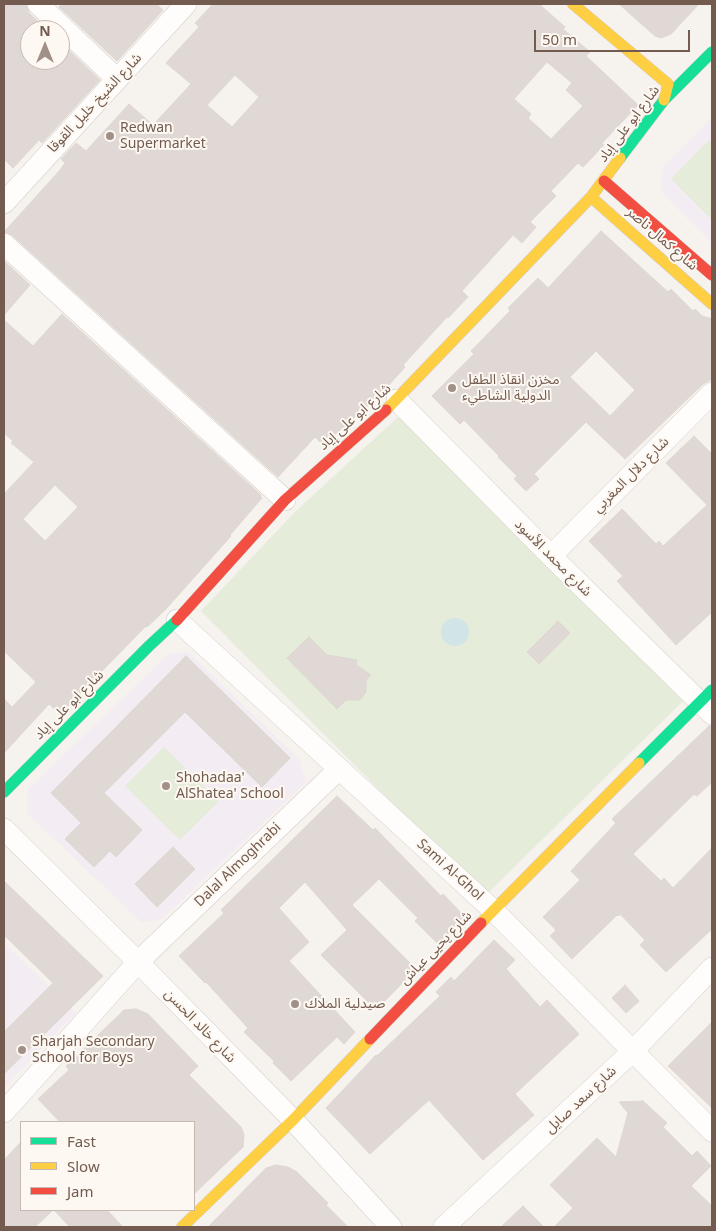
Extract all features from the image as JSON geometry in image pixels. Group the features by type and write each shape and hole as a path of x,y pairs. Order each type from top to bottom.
{"street":[{"path":"38,4 117,79"},
{"name":"شارع الشيخ خليل القوقا","path":"4,203 186,4"},
{"path":"573,4 668,84 664,100"},
{"name":"شارع ابو على إياد","path":"4,792 177,620 285,500 397,400 591,197 664,100 712,52"},
{"name":"شارع كمال ناصر","path":"604,182 712,275"},
{"name":"شارع كمال ناصر","path":"591,197 712,304"},
{"path":"4,244 285,500"},
{"name":"شارع دلال المغربي","path":"551,556 712,393"},
{"name":"شارع محمد الأسود","path":"397,400 551,556 708,702"},
{"name":"Sami Al-Ghol","path":"177,620 493,910 634,1050 712,1131"},
{"name":"شارع يحيى عياش","path":"182,1227 293,1120 493,910 708,702"},
{"name":"Dalal Almoghrabi","path":"4,1112 138,962 339,769"},
{"name":"شارع خالد الحسن","path":"4,830 138,962 293,1120 391,1227"},
{"name":"شارع سعد صايل","path":"444,1227 634,1050 712,968"}],"shaded area":[{"path":"712,118 712,243 663,194 661,182 663,168"},
{"path":"455,618 465,622 469,632 465,642 455,646 445,642 441,632 445,622"},
{"name":"Shohadaa' AlShatea' School","path":"188,652 299,759 306,782 162,919 141,922 27,813 27,790 169,654"},
{"name":"Sharjah Secondary School for Boys","path":"4,943 76,1013 4,1087"}],"green space":[{"path":"709,140 712,143 712,220 671,179"},
{"path":"399,416 683,701 485,896 201,611 296,511"},
{"path":"164,747 219,801 180,840 125,786"}],"building":[{"path":"4,4 26,4 29,13 36,20 20,20 20,70 70,70 70,52 100,80 42,143 39,140 13,168 4,159"},
{"path":"62,4 156,4 163,10 117,61 59,7"},
{"path":"213,4 539,4 565,27 563,29 590,52 586,56 638,105 602,143 604,145 583,167 578,163 551,191 556,196 530,222 536,227 522,243 513,235 462,291 468,297 403,365 405,367 379,396 323,445 315,437 278,477 12,235 4,232 60,170 65,163 61,159 76,143 86,151 129,104 153,125 191,84 166,63 199,27 195,23","holes":["547,62 572,83 566,90 583,106 551,139 528,118 531,114 514,99","235,75 259,97 232,127 207,105"]},
{"path":"619,4 699,4 671,34 661,38 655,36"},
{"path":"601,231 668,292 671,289 693,311 695,309 702,316 712,319 712,379 703,384 625,459 586,422 534,474 539,479 526,491 514,479 517,476 464,420 460,424 432,396 474,354 471,351 510,311 508,308 538,278 548,288","holes":["596,351 635,390 610,416 570,377"]},
{"path":"4,261 30,285 4,315"},
{"path":"62,314 261,495 262,498 166,609 146,626 60,714 49,704 4,753 4,699 12,707 36,682 4,651 4,494 34,462 11,443 13,441 4,433 4,320 33,346","holes":["55,485 78,507 45,541 23,519"]},
{"path":"694,436 712,454 712,612 676,645 617,581 623,576 589,541 622,509 656,544 659,541 663,546 707,505 666,463"},
{"path":"558,621 570,633 539,664 527,652"},
{"path":"309,637 327,655 357,660 356,665 371,675 366,680 366,692 360,700 346,700 337,709 287,658"},
{"path":"186,656 290,758 262,787 185,712 104,793 142,830 116,857 110,851 94,867 65,839 81,823 51,793"},
{"path":"709,726 712,726 712,782 697,796 694,794 633,854 661,881 664,878 673,888 712,848 712,929 666,972 640,945 645,940 620,914 572,959 550,936 556,930 543,917 580,880 571,871 616,823 612,819"},
{"path":"337,796 373,830 375,828 441,896 443,894 465,917 438,944 415,921 418,918 379,879 352,905 416,969 376,1010 321,955 347,930 305,882 279,908 309,942 289,961 355,1032 344,1044 337,1037 291,1081 273,1063 274,1061 244,1032 248,1028 206,982 179,956 224,913 221,910"},
{"path":"173,847 195,869 157,907 135,884"},
{"path":"4,881 103,976 4,1074 4,1032 53,983 4,935"},
{"path":"494,940 515,960 506,969 540,1007 547,1000 579,1034 515,1094 534,1115 483,1160 429,1100 370,1154 326,1108 376,1055 440,996 436,992 451,977 454,981"},
{"path":"625,985 639,1001 626,1013 612,998"},
{"path":"136,1009 148,1014 198,1066 189,1075 241,1127 244,1135 243,1147 195,1193 195,1121 59,1121 38,1099 69,1070 66,1066 124,1010"},
{"path":"712,1022 712,1108 668,1066"},
{"path":"643,1101 667,1123 663,1127 692,1156 697,1151 711,1166 691,1186 712,1206 712,1227 554,1227 573,1208 550,1185 597,1138 616,1157 628,1113 619,1102"},
{"path":"20,1143 20,1211 52,1211 35,1227 4,1227 4,1160"},
{"path":"276,1165 288,1167 297,1172 328,1203 326,1205 348,1227 208,1227 266,1168"},
{"path":"523,1206 544,1227 501,1227"},
{"path":"55,1211 108,1211 123,1227 70,1227"}],"traffic: fast":[{"path":"620,158 664,100 712,52"},
{"path":"4,792 177,620"},
{"path":"639,763 712,690"}],"traffic: slow":[{"path":"573,4 668,84 664,100"},
{"path":"386,410 591,197 620,158"},
{"path":"591,197 712,304"},
{"path":"481,923 639,763"},
{"path":"182,1227 293,1120 370,1039"}],"traffic: jam":[{"path":"604,181 712,275"},
{"path":"177,620 285,500 386,410"},
{"path":"370,1039 481,923"}],"place":[{"name":"Redwan Supermarket","path":"110,136"},
{"name":"مخزن انقاذ الطفل الدولية الشاطيء","path":"452,388"},
{"name":"Shohadaa' AlShatea' School","path":"166,786"},
{"name":"صيدلية الملاك","path":"295,1004"},
{"name":"Sharjah Secondary School for Boys","path":"22,1050"}]}
